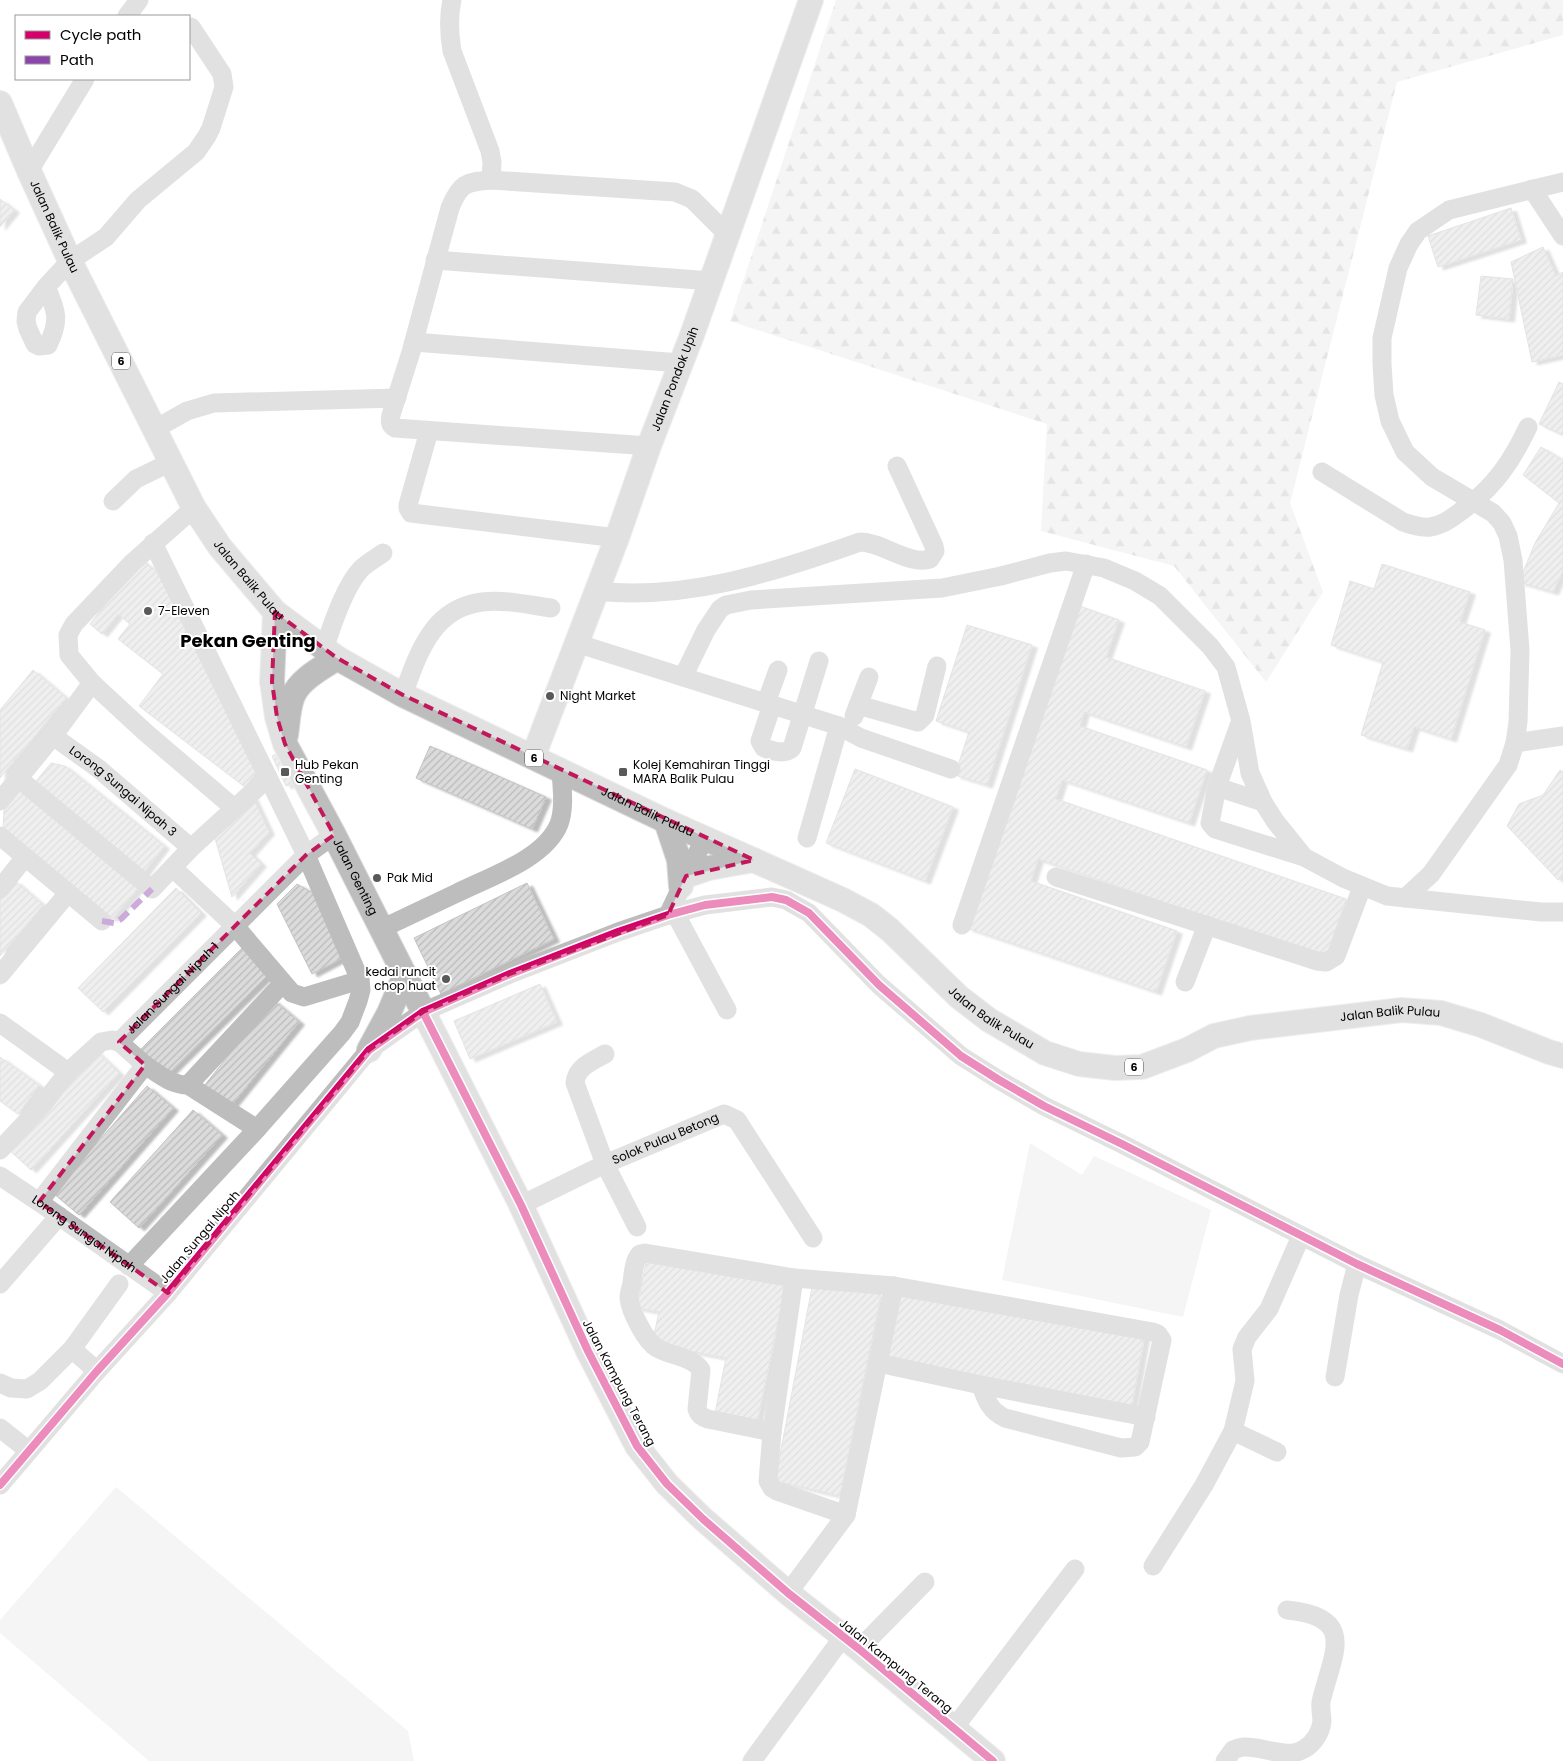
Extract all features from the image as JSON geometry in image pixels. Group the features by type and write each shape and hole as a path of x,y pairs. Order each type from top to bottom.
{"main road":[{"name":"Jalan Pondok Upih","path":"533,757 617,538 649,446 728,235 811,0"},
{"name":"Jalan Balik Pulau","path":"0,103 70,261 194,508 220,547 275,612 331,653 402,695 666,821 842,900 871,915 914,952 959,997 989,1020 1045,1053 1078,1064 1115,1068 1142,1067 1187,1050 1214,1036 1250,1028 1402,1010 1441,1013 1481,1025 1563,1056"},
{"name":"Jalan Genting","path":"275,612 272,682 277,717 285,744 334,835 423,1012"},
{"path":"285,744 289,709 293,695 300,685 311,676 331,653"},
{"path":"666,821 684,881 709,868 754,860"},
{"path":"369,1050 395,1001 405,975"},
{"name":"Jalan Kampung Terang","path":"423,1012 521,1206 588,1351 637,1446 667,1484 696,1512 788,1593 852,1643 993,1761"}],"street":[{"path":"128,15 139,0"},
{"path":"452,0 449,17 449,35 452,51 490,152 492,162 491,180"},
{"path":"46,287 70,261 106,237 138,200 196,152 207,136 224,87 224,80 191,27"},
{"path":"29,171 85,80"},
{"path":"649,446 392,427 390,422 391,415 414,342 435,260 455,194 466,184 491,180 675,192 692,199 728,235"},
{"path":"1404,898 1431,874 1508,765 1515,743 1518,722 1520,650 1512,548 1502,523 1493,512 1432,477 1404,452 1390,421 1384,395 1382,338 1398,268 1409,244 1418,231 1449,210 1563,182"},
{"path":"1532,189 1563,236"},
{"path":"435,260 711,282"},
{"path":"414,342 680,364"},
{"path":"155,429 187,411 214,403 397,398"},
{"path":"1322,472 1403,522 1428,527 1448,520 1474,502 1496,481 1518,448 1528,427"},
{"path":"429,431 408,505 412,513 617,538"},
{"path":"113,501 136,479 171,462"},
{"path":"596,591 644,594 709,586 768,573 860,542 874,544 918,561 930,559 935,551 934,546 897,466"},
{"path":"194,508 153,543 74,624 68,635 69,655 92,683 145,732 234,808"},
{"path":"129,1266 257,1129 342,1033 350,1022 361,990 360,980 306,855 153,543"},
{"path":"331,653 336,615 352,581 361,569 383,553"},
{"path":"683,677 712,619 726,605 751,600 942,588 1066,561 1104,568 1135,581 1160,596 1210,646 1226,667 1241,721 1250,773 1274,821 1304,857"},
{"path":"962,925 1086,564"},
{"path":"402,695 425,640 442,620 462,606 484,601 551,608"},
{"path":"576,643 803,715 844,729 861,738 951,769"},
{"path":"778,670 760,741 764,748 782,753 792,748 819,661"},
{"path":"858,704 912,722 918,722 925,715 937,666"},
{"path":"807,838 844,729 858,704 869,677"},
{"path":"0,800 53,736 92,683"},
{"path":"1241,721 1217,787 1210,818 1210,823 1215,829 1304,857 1362,887 1387,896 1540,912 1563,912"},
{"name":"Lorong Sungai Nipah 3","path":"53,736 99,769 191,848"},
{"path":"1515,743 1563,736"},
{"path":"381,929 516,864 542,846 553,834 559,822 562,807 561,771"},
{"path":"18,778 152,889 191,848 268,778"},
{"path":"1217,787 1263,802"},
{"name":"Jalan Sungai Nipah 1","path":"257,1129 188,1085 172,1083 145,1065 119,1042 306,855 334,835"},
{"path":"0,836 102,921"},
{"path":"705,838 684,881 671,914 727,1010"},
{"path":"0,888 25,857"},
{"path":"173,868 235,926 292,992 304,997 360,980"},
{"path":"1056,877 1317,961 1326,962 1336,956 1362,887"},
{"path":"0,975 68,893"},
{"name":"Jalan Sungai Nipah","path":"0,1485 97,1371 168,1293 369,1050 423,1012 510,974 618,932 705,905 772,897 786,900 809,913 879,985 961,1056 1044,1106 1358,1264 1500,1330 1563,1364"},
{"path":"1185,982 1207,925"},
{"path":"188,1085 283,983"},
{"path":"0,1023 68,1072"},
{"path":"0,1150 43,1104 68,1072 100,1042 112,1040 119,1042"},
{"path":"605,1054 581,1069 575,1083 606,1164 637,1227"},
{"path":"39,1202 145,1065"},
{"name":"Solok Pulau Betong","path":"521,1206 606,1164 724,1114 736,1120 813,1238"},
{"name":"Lorong Sungai Nipah","path":"0,1176 168,1293"},
{"path":"0,1284 59,1216"},
{"path":"1153,1566 1204,1486 1233,1431 1245,1381 1242,1349 1247,1337 1269,1308 1301,1236"},
{"path":"772,1432 708,1419 698,1414 696,1409 701,1370 695,1364 651,1344 631,1306 629,1296 638,1256 645,1253 794,1278 894,1286 1158,1334 1162,1340 1140,1442 1134,1447 1121,1448 999,1416 987,1404 981,1385"},
{"path":"1336,1376 1349,1296 1358,1264"},
{"path":"794,1278 772,1432 768,1481 777,1492 846,1515"},
{"path":"0,1383 18,1390 32,1387 72,1349 119,1284"},
{"path":"788,1593 846,1515 894,1286"},
{"path":"72,1349 97,1371"},
{"path":"878,1363 1146,1417"},
{"path":"0,1428 29,1451"},
{"path":"1233,1431 1277,1452"},
{"path":"954,1728 1076,1569"},
{"path":"752,1761 852,1643 925,1582"},
{"path":"1225,1761 1232,1750 1243,1747 1290,1753 1303,1750 1319,1734 1322,1722 1321,1702 1336,1645 1332,1631 1326,1622 1308,1613 1287,1610"}],"highlighted area":[{"path":"275,612 337,658 403,695 754,860 686,876 668,915 510,974 423,1012 369,1050 168,1293 39,1202 145,1065 119,1042 306,855 334,835 285,744 277,717 272,682"}],"green space":[{"path":"836,0 1563,0 1563,35 1397,82 1290,503 1323,592 1266,682 1174,566 1041,531 1047,424 730,321"},
{"path":"1030,1143 1082,1175 1094,1156 1211,1210 1183,1317 1002,1280"},
{"path":"116,1487 408,1731 414,1761 149,1761 0,1633 0,1620"}],"building":[{"path":"0,199 14,210 0,227"},
{"path":"1511,208 1521,240 1438,267 1428,236"},
{"path":"1543,247 1556,276 1563,272 1563,355 1532,362 1511,262"},
{"path":"1481,276 1513,279 1509,319 1476,315"},
{"path":"1559,382 1563,384 1563,435 1539,424"},
{"path":"1541,447 1563,460 1563,570 1553,592 1519,582 1535,543 1559,503 1523,475"},
{"path":"140,559 167,580 258,769 245,787 139,706 163,674 118,639 130,624 118,614 102,634 90,624"},
{"path":"1382,564 1470,592 1460,622 1485,630 1451,739 1414,727 1407,749 1361,735 1383,662 1331,645 1350,581 1374,589"},
{"path":"1077,605 1119,620 1106,657 1205,691 1186,747 1084,712 1080,726 1207,770 1189,823 1062,780 1056,799 1346,899 1326,958 1038,859 1031,881 1177,931 1156,992 967,928"},
{"path":"967,625 1032,645 987,785 955,775 969,732 936,721"},
{"path":"33,670 66,698 0,778 0,710"},
{"path":"430,746 546,797 532,829 416,778"},
{"path":"279,753 293,783 286,786 272,756"},
{"path":"51,763 65,766 164,846 143,874 33,785"},
{"path":"855,769 953,807 925,881 826,843"},
{"path":"1560,770 1563,772 1563,876 1558,880 1507,826 1519,804 1543,795"},
{"path":"22,788 139,887 112,919 3,828 4,810"},
{"path":"251,794 269,832 250,853 261,864 232,897 214,835"},
{"path":"15,881 43,905 0,956 0,899"},
{"path":"527,883 554,939 441,994 414,938"},
{"path":"297,884 315,894 344,957 312,974 277,904"},
{"path":"176,888 201,913 103,1012 78,988"},
{"path":"244,946 270,973 165,1077 139,1051"},
{"path":"540,984 557,1022 470,1059 454,1021"},
{"path":"273,1000 299,1022 230,1107 204,1086"},
{"path":"95,1050 119,1073 31,1170 6,1147"},
{"path":"0,1057 39,1085 18,1114 0,1101"},
{"path":"147,1086 173,1108 79,1215 53,1193"},
{"path":"193,1110 222,1135 139,1228 110,1202"},
{"path":"647,1257 787,1279 757,1422 715,1413 726,1358 652,1344 659,1312 637,1308"},
{"path":"813,1282 881,1295 840,1496 775,1481"},
{"path":"899,1289 1145,1333 1131,1410 887,1360"}],"marked path":[{"path":"102,921 114,923 121,919 152,889"}],"cycle path":[{"path":"0,1485 97,1371 168,1293 369,1050 423,1012 510,974 618,932 705,905 772,897 786,900 809,913 879,985 961,1056 999,1080 1044,1106 1357,1264 1500,1330 1563,1364"},
{"path":"423,1012 521,1205 588,1351 637,1446 667,1484 703,1519 788,1593 859,1649 993,1761"}],"place":[{"name":"7-Eleven","path":"148,611"},
{"name":"Night Market","path":"550,696"},
{"name":"Hub Pekan Genting","path":"285,772"},
{"name":"Kolej Kemahiran Tinggi MARA Balik Pulau","path":"623,772"},
{"name":"Pak Mid","path":"377,878"},
{"name":"kedai runcit chop huat","path":"446,979"}],"district":[{"name":"Pekan Genting","path":"248,641"}]}
